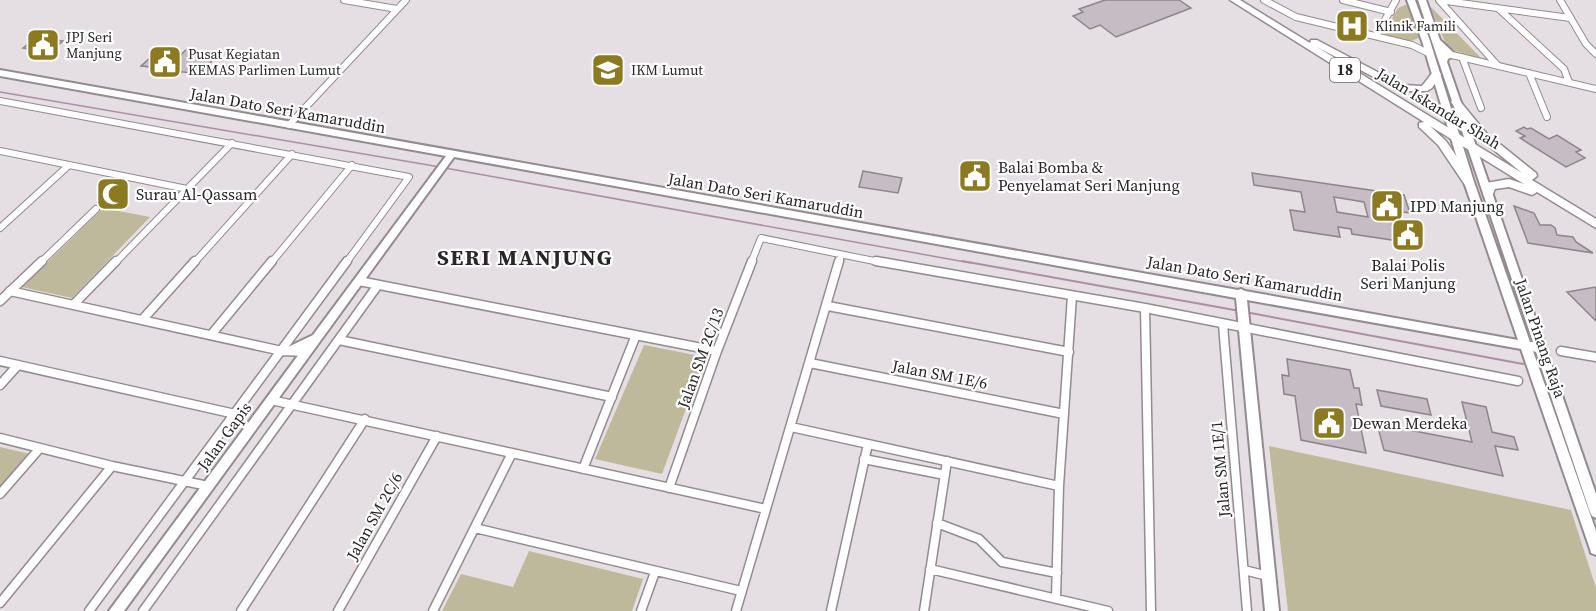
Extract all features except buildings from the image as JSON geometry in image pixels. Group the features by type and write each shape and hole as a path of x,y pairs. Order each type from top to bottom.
{"main road":[{"name":"Jalan Iskandar Shah","path":"1234,0 1365,83 1454,133"},
{"name":"Jalan Iskandar Shah","path":"1246,0 1596,225"},
{"path":"1311,40 1400,88 1425,88 1430,86 1436,74"},
{"path":"1365,83 1433,133 1469,182"},
{"path":"1456,102 1482,135 1532,176"},
{"name":"Jalan Iskandar Shah","path":"1470,143 1532,176 1596,215"},
{"path":"1488,193 1493,184 1516,185 1547,198 1596,225"}],"street":[{"path":"344,0 398,9"},
{"path":"289,125 406,0"},
{"path":"1264,0 1296,17 1412,45 1430,54"},
{"path":"1343,0 1391,12"},
{"path":"1376,36 1396,0"},
{"path":"1411,0 1431,41 1452,54 1596,89"},
{"path":"1422,0 1431,41"},
{"path":"1439,0 1570,18"},
{"path":"1439,0 1498,66"},
{"path":"1560,0 1586,44 1596,54"},
{"path":"1498,8 1564,69 1569,82"},
{"path":"1412,45 1431,41"},
{"name":"Jalan Pinang Raja","path":"1431,41 1430,54 1469,182 1596,549"},
{"name":"Jalan Pinang Raja","path":"1431,41 1443,62 1596,512"},
{"path":"1443,62 1445,57 1452,54"},
{"path":"1462,57 1481,108"},
{"name":"Jalan Dato Seri Kamaruddin","path":"0,73 1540,348"},
{"path":"1529,73 1547,117"},
{"path":"0,101 352,165 407,176 409,179 293,353 235,414 89,611"},
{"path":"74,304 232,143"},
{"path":"0,151 187,189"},
{"path":"143,319 292,154"},
{"name":"Jalan Gapis","path":"116,611 292,371 293,353 318,336 452,154"},
{"path":"211,335 352,165"},
{"path":"0,228 68,166"},
{"path":"0,301 96,209"},
{"path":"0,216 11,218"},
{"name":"Jalan SM 2C/13","path":"669,488 760,238 841,255"},
{"path":"736,611 828,306 841,255 1145,308 1518,381"},
{"path":"1500,272 1517,275"},
{"path":"359,281 717,351"},
{"path":"142,611 378,285"},
{"path":"10,291 293,353"},
{"path":"1241,293 1272,611"},
{"path":"1056,599 1059,486 1072,296"},
{"path":"828,306 1069,352"},
{"path":"1145,308 1151,611"},
{"name":"Jalan SM 1E/1","path":"1223,325 1247,611"},
{"path":"583,469 636,335"},
{"path":"339,340 612,397"},
{"path":"1561,351 1596,357"},
{"path":"0,361 235,414"},
{"name":"Jalan SM 1E/6","path":"810,363 1064,414"},
{"path":"0,385 18,365"},
{"path":"271,400 766,509"},
{"path":"241,611 365,419"},
{"path":"791,427 1059,486"},
{"name":"Jalan SM 2C/6","path":"339,611 437,436"},
{"path":"0,438 112,466 208,486"},
{"path":"831,611 868,444"},
{"path":"0,494 40,448"},
{"path":"433,611 512,453"},
{"path":"864,459 945,475"},
{"path":"924,611 947,461"},
{"path":"0,603 112,466"},
{"path":"937,523 980,539 1002,562 1057,573"},
{"path":"475,528 741,591"},
{"path":"930,570 1108,611"},
{"path":"1244,570 1268,576"},
{"path":"641,611 655,572"}],"shaded area":[{"path":"1410,3 1419,38 1408,42 1386,35 1384,33 1398,8"},
{"path":"1430,7 1432,8 1481,58 1448,49"},
{"path":"103,208 150,217 72,298 22,287"},
{"path":"644,345 705,357 662,474 595,459"},
{"path":"1269,446 1571,510 1596,588 1596,611 1288,611"},
{"path":"0,447 30,454 0,488"},
{"path":"529,551 643,579 632,611 442,611 461,574 513,587"}],"waterway":[{"path":"0,92 440,167"},
{"path":"445,168 971,263"},
{"path":"962,261 1240,311"},
{"path":"1245,312 1523,364"}],"place":[{"name":"Klinik Famili","path":"1352,26"},
{"name":"JPJ Seri Manjung","path":"43,45"},
{"name":"Pusat Kegiatan KEMAS Parlimen Lumut","path":"165,62"},
{"name":"IKM Lumut","path":"608,70"},
{"name":"Balai Bomba & Penyelamat Seri Manjung","path":"975,176"},
{"name":"Surau Al-Qassam","path":"113,194"},
{"name":"IPD Manjung","path":"1387,206"},
{"name":"Balai Polis Seri Manjung","path":"1408,235"},
{"name":"Dewan Merdeka","path":"1329,423"}],"district":[{"name":"SERI MANJUNG","path":"525,257"}]}
